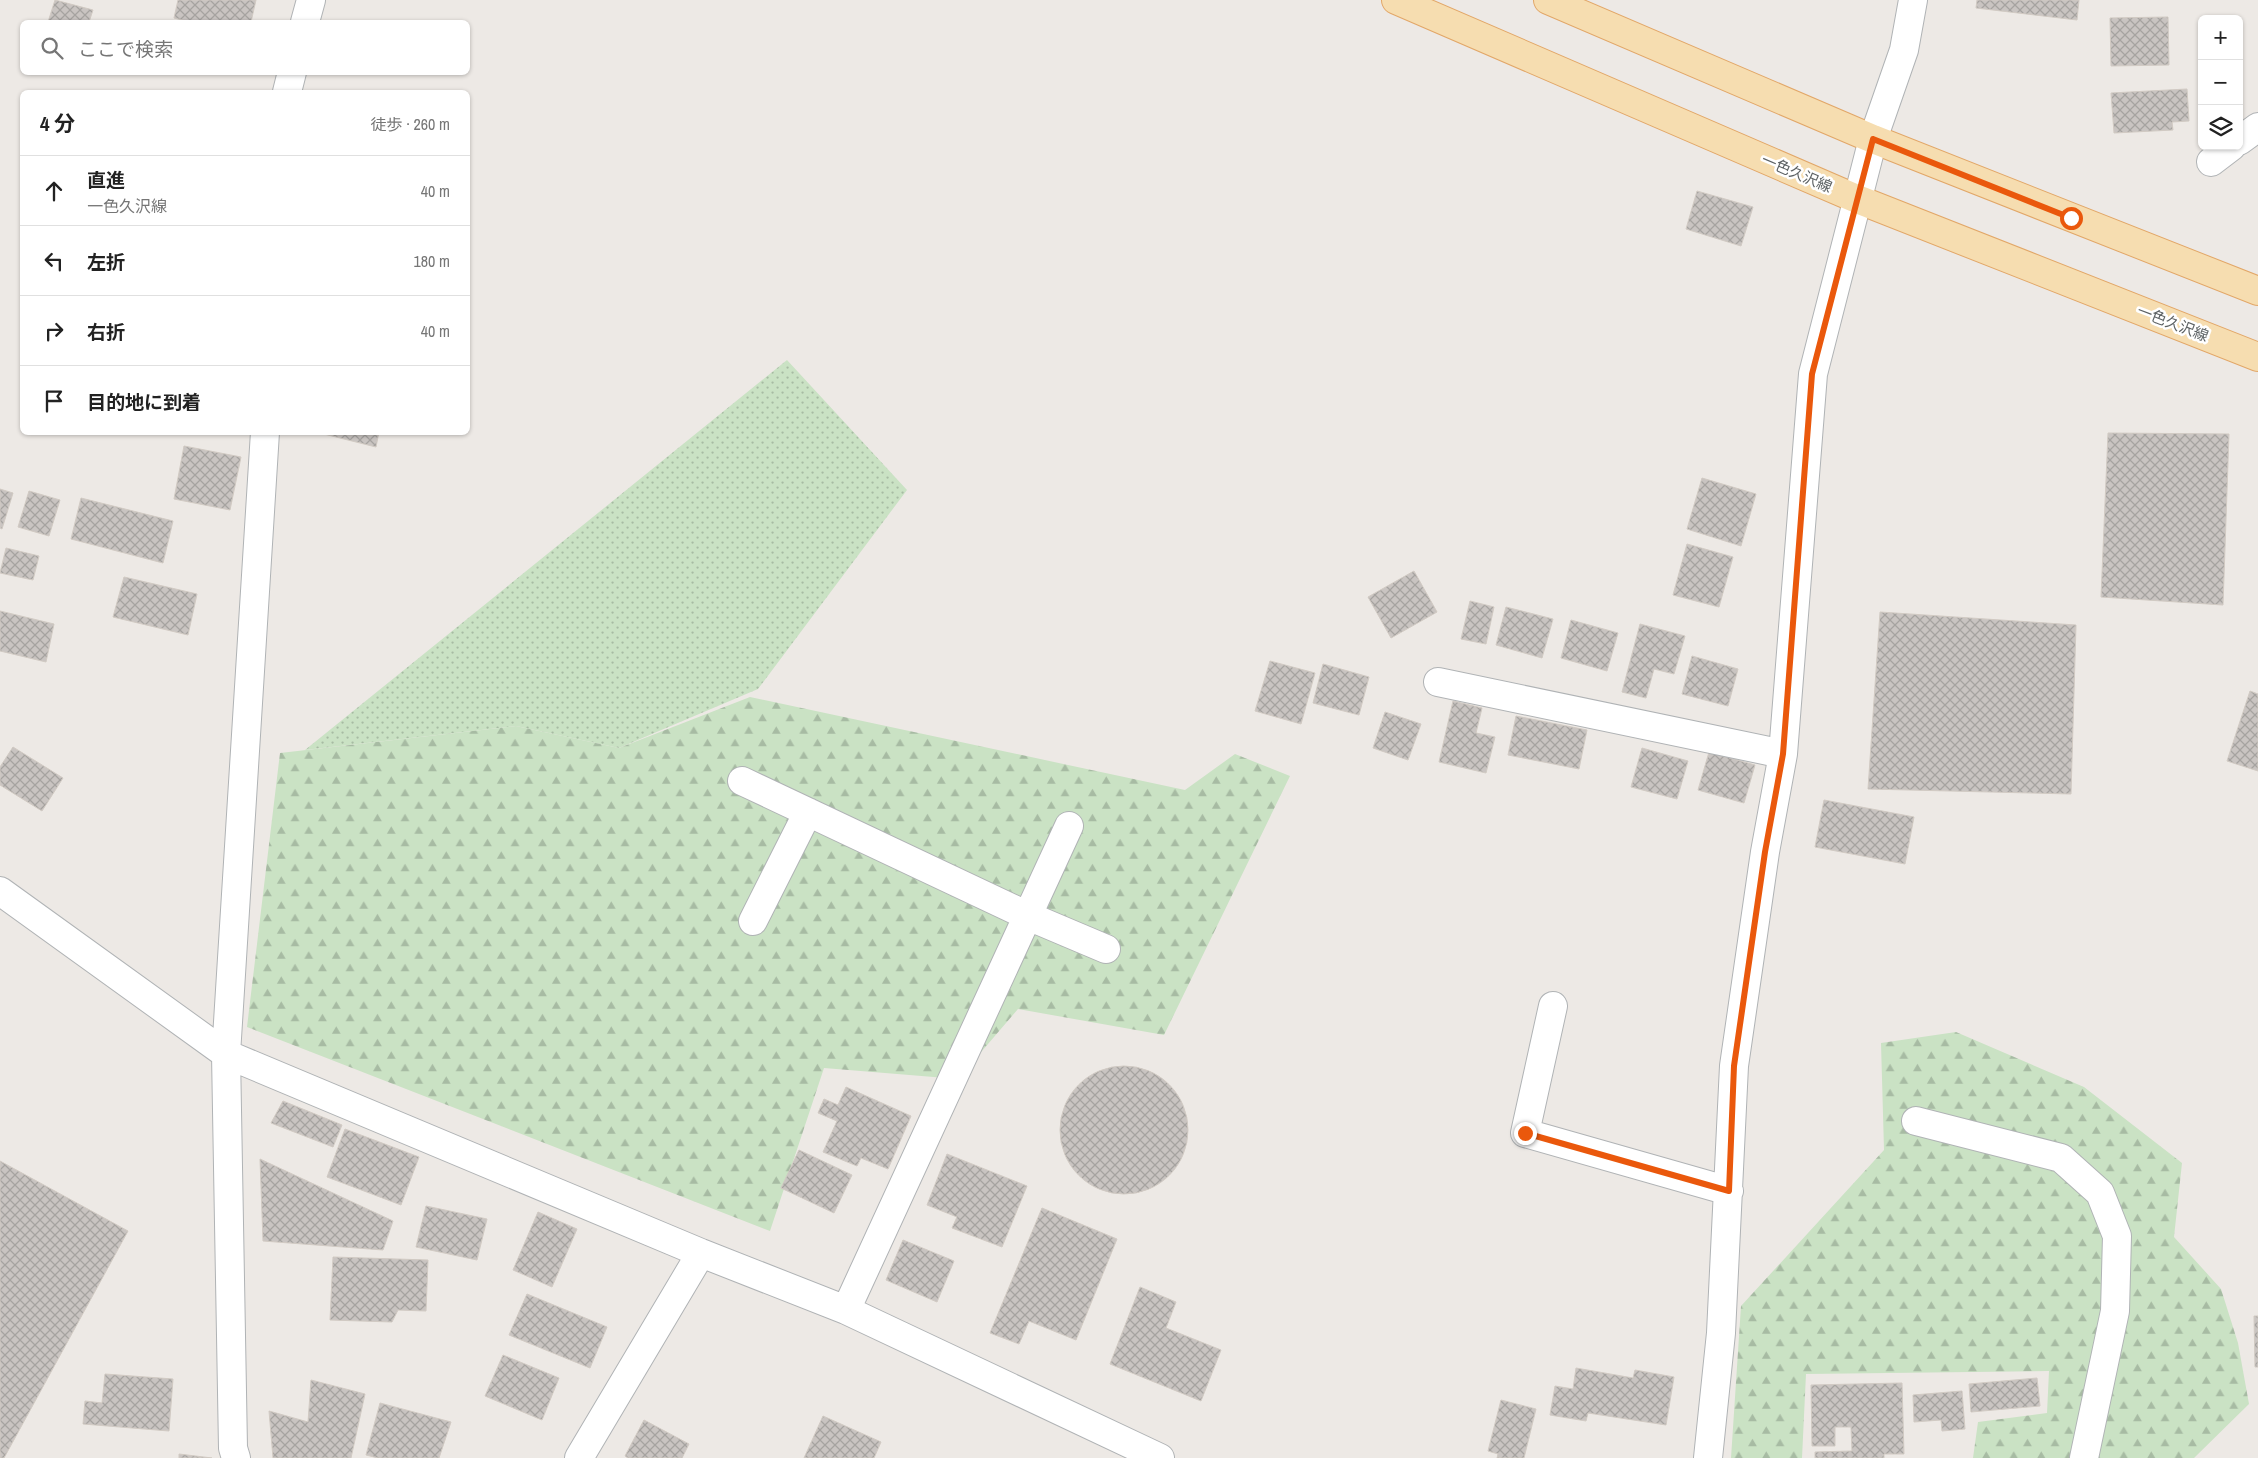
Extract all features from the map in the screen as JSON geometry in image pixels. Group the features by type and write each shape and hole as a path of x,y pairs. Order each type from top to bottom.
{"main road":[{"name":"一色久沢線","path":"1396,0 1857,199 2258,357"},
{"path":"1548,0 1873,139 2258,291"}],"street":[{"path":"306,20 311,0"},
{"path":"1708,1458 1721,1333 1734,1066 1765,852 1783,754 1812,374 1873,139 1904,50 1913,0"},
{"path":"288,90 291,75"},
{"path":"2243,138 2258,127"},
{"path":"236,1458 233,1439 226,1054 265,435"},
{"path":"1438,682 1783,754"},
{"path":"742,781 1028,916 1106,949"},
{"path":"753,921 808,812"},
{"path":"846,1310 1069,826"},
{"path":"0,891 226,1054 701,1252 846,1310 1160,1458"},
{"path":"1553,1006 1525,1133 1729,1191"},
{"path":"1916,1121 2060,1158 2100,1193 2117,1236 2115,1311 2084,1458"},
{"path":"578,1458 701,1252"}],"green space":[{"path":"787,360 907,490 758,689 619,748 516,726 305,750"},
{"path":"750,697 1185,790 1235,754 1290,776 1164,1035 1018,1009 958,1079 824,1068 770,1231 247,1027 280,753 516,726 619,748"},
{"path":"1956,1032 2084,1087 2182,1163 2174,1237 2221,1289 2238,1343 2249,1404 2194,1458 1973,1458 1978,1422 2047,1413 2049,1371 1806,1374 1802,1458 1731,1458 1741,1306 1884,1150 1881,1043"}],"building":[{"path":"55,0 93,10 90,20 49,20"},
{"path":"178,0 256,0 251,20 182,20 174,18"},
{"path":"1977,0 2079,0 2077,20 1976,8"},
{"path":"2168,17 2169,65 2111,66 2110,18"},
{"path":"2187,89 2189,121 2172,122 2173,130 2114,133 2111,93"},
{"path":"1697,191 1753,207 1741,246 1686,229"},
{"path":"2108,433 2229,434 2223,605 2101,597"},
{"path":"328,435 378,435 376,447"},
{"path":"184,446 241,457 230,510 174,499"},
{"path":"1702,478 1756,494 1741,546 1687,529"},
{"path":"0,489 13,493 2,529 0,528"},
{"path":"29,491 60,500 49,536 18,527"},
{"path":"81,498 173,521 163,563 71,539"},
{"path":"1687,544 1733,557 1719,607 1673,595"},
{"path":"6,548 39,556 33,580 0,573"},
{"path":"1414,571 1437,612 1391,638 1368,597"},
{"path":"124,577 197,594 188,635 113,617"},
{"path":"1470,601 1494,607 1486,644 1461,639"},
{"path":"1506,607 1553,619 1542,658 1496,645"},
{"path":"0,611 54,624 46,662 0,651"},
{"path":"1880,612 2076,625 2071,794 1868,789"},
{"path":"1571,620 1618,633 1607,671 1561,658"},
{"path":"1640,624 1685,636 1674,674 1654,669 1646,698 1622,692"},
{"path":"1692,656 1738,669 1728,706 1682,694"},
{"path":"1270,661 1315,673 1301,724 1255,711"},
{"path":"1323,664 1369,677 1359,715 1313,703"},
{"path":"2250,691 2258,694 2258,771 2227,761"},
{"path":"1453,701 1482,708 1476,733 1495,737 1486,773 1439,762"},
{"path":"1385,712 1421,724 1408,760 1373,748"},
{"path":"1516,716 1587,730 1579,769 1508,755"},
{"path":"13,747 63,778 42,811 0,785 0,767"},
{"path":"1642,748 1688,761 1677,799 1631,787"},
{"path":"1709,752 1755,765 1744,803 1698,790"},
{"path":"1824,800 1914,817 1905,864 1815,847"},
{"path":"1124,1066 1137,1067 1149,1071 1169,1085 1183,1105 1187,1117 1187,1143 1183,1155 1169,1175 1149,1189 1137,1193 1124,1194 1111,1193 1099,1189 1079,1175 1065,1155 1061,1143 1060,1130 1061,1117 1065,1105 1079,1085 1099,1071 1111,1067"},
{"path":"846,1087 911,1116 888,1169 861,1158 857,1166 823,1152 837,1121 818,1113 824,1099 838,1105"},
{"path":"283,1101 342,1125 333,1147 271,1123"},
{"path":"345,1129 419,1157 401,1205 327,1177"},
{"path":"799,1150 852,1175 834,1213 781,1188"},
{"path":"947,1154 1027,1186 1002,1247 952,1228 957,1217 927,1205"},
{"path":"260,1159 393,1221 383,1250 263,1241"},
{"path":"0,1161 128,1231 4,1458 0,1458"},
{"path":"426,1206 487,1219 477,1260 416,1247"},
{"path":"1042,1208 1117,1239 1076,1340 1029,1321 1019,1344 990,1333"},
{"path":"538,1212 577,1229 552,1287 513,1270"},
{"path":"903,1240 954,1261 937,1302 886,1280"},
{"path":"333,1257 428,1260 426,1311 398,1310 392,1322 330,1320"},
{"path":"1140,1287 1176,1302 1166,1328 1221,1350 1201,1401 1110,1364"},
{"path":"527,1294 607,1327 590,1368 509,1335"},
{"path":"2254,1316 2258,1316 2258,1367 2255,1367"},
{"path":"503,1355 559,1378 542,1420 485,1396"},
{"path":"1576,1368 1633,1378 1635,1370 1674,1377 1666,1425 1588,1413 1586,1421 1550,1415 1555,1386 1573,1389"},
{"path":"105,1374 173,1379 169,1431 83,1424 85,1401 102,1403"},
{"path":"2037,1378 2040,1406 1971,1412 1969,1384"},
{"path":"311,1380 365,1394 351,1458 273,1458 269,1411 308,1422"},
{"path":"1902,1383 1904,1454 1884,1454 1884,1458 1815,1458 1815,1452 1852,1451 1851,1427 1835,1427 1835,1446 1812,1446 1811,1385"},
{"path":"1962,1391 1965,1429 1942,1431 1941,1420 1914,1422 1913,1395"},
{"path":"1501,1400 1536,1409 1524,1458 1497,1458 1498,1454 1488,1451"},
{"path":"380,1403 451,1422 439,1458 378,1458 366,1455"},
{"path":"823,1416 881,1442 874,1458 804,1458"},
{"path":"644,1420 689,1444 682,1458 628,1458 625,1456"},
{"path":"179,1454 212,1458 179,1458"}],"route":[{"path":"1525,1133 1729,1191 1734,1066 1765,852 1783,754 1812,374 1873,139 2071,218"}]}
